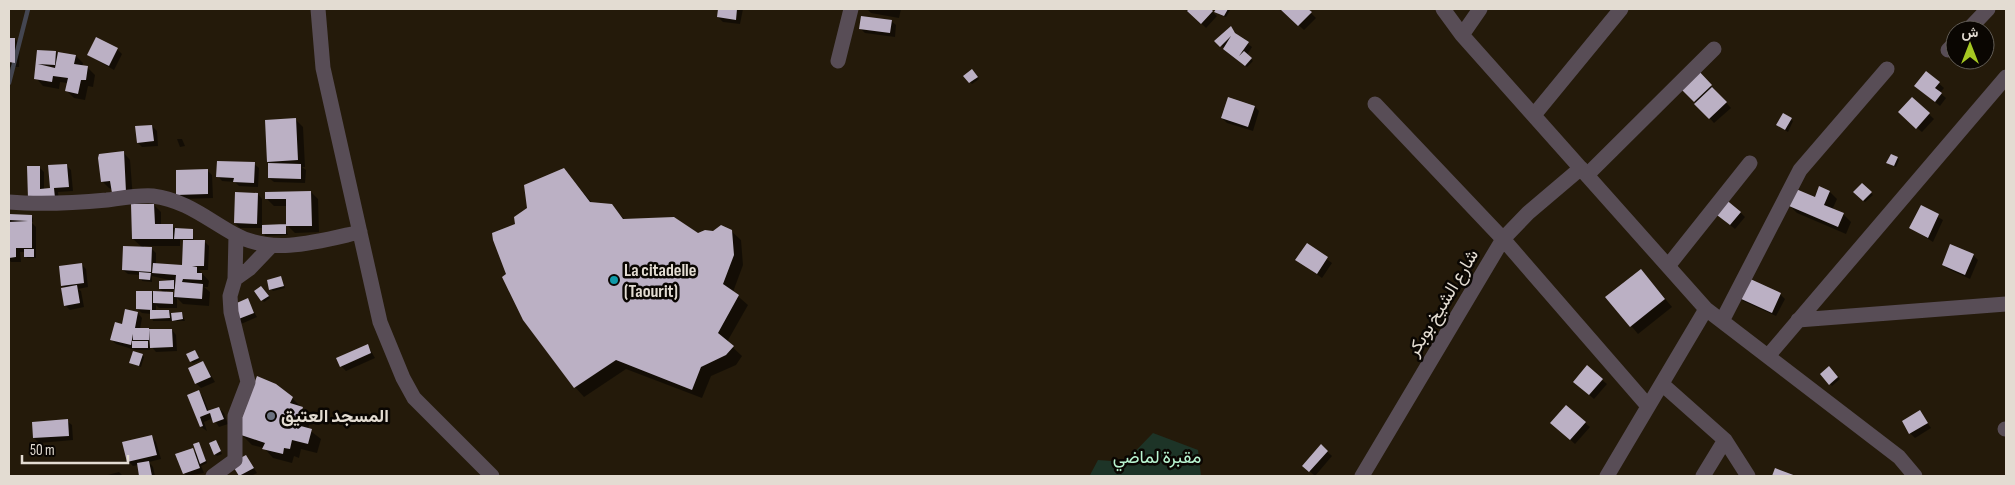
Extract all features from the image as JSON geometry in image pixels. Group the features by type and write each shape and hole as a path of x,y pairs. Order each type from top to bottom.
{"street":[{"path":"318,9 323,68 380,322 403,378 414,398 492,476"},
{"path":"838,61 851,9"},
{"path":"1443,9 1462,35 1706,309 1899,457 1915,476"},
{"path":"1462,35 1480,9"},
{"path":"1534,115 1621,9"},
{"path":"1978,20 1988,9"},
{"name":"شارع الشيخ بوبكر","path":"1362,476 1503,238 1528,213 1584,172 1714,49"},
{"path":"1722,321 1800,170 1887,70"},
{"path":"1768,356 2006,77"},
{"path":"1375,104 1503,238 1648,406"},
{"path":"1668,266 1750,164"},
{"path":"9,202 44,205 151,196 170,199 196,209 236,235 280,247 360,232"},
{"path":"213,476 235,460 235,416 248,382 231,312 230,296 234,279 236,235"},
{"path":"234,279 249,270 272,245"},
{"path":"1798,320 2006,304"},
{"path":"1607,476 1706,309"},
{"path":"1662,384 1725,440 1748,476"},
{"path":"1703,476 1725,440"}],"green space":[{"name":"مقبرة لماضي","path":"1153,433 1198,450 1201,476 1090,475 1098,460 1125,462"}],"building":[{"path":"718,9 737,9 736,20 717,17"},
{"path":"1189,9 1211,9 1213,11 1201,24 1187,11"},
{"path":"1216,9 1228,9 1224,16 1214,12"},
{"path":"1280,9 1308,9 1312,12 1298,26"},
{"path":"861,16 892,20 890,33 859,29"},
{"path":"1231,26 1235,33 1249,42 1239,56 1244,51 1252,58 1245,66 1223,49 1231,36 1220,47 1214,41"},
{"path":"96,37 118,48 109,66 87,55"},
{"path":"9,38 15,38 15,63 9,62"},
{"path":"37,50 56,51 55,65 38,64 55,68 58,52 76,55 74,64 88,66 86,80 81,80 78,94 65,91 68,78 53,76 52,82 34,79"},
{"path":"1696,68 1712,85 1694,102 1677,85"},
{"path":"972,69 978,77 969,83 963,76"},
{"path":"1926,71 1940,82 1935,88 1942,93 1935,102 1914,86"},
{"path":"1712,87 1727,102 1709,119 1694,104"},
{"path":"1228,97 1255,106 1248,127 1221,118"},
{"path":"1912,97 1930,113 1916,129 1898,112"},
{"path":"1783,113 1792,118 1785,130 1776,125"},
{"path":"296,118 298,160 267,162 265,120"},
{"path":"152,125 154,141 137,143 135,126"},
{"path":"124,151 126,192 112,193 110,181 101,182 99,154"},
{"path":"1891,154 1898,157 1894,166 1886,163"},
{"path":"217,161 255,162 254,183 233,182 234,178 216,177"},
{"path":"268,163 301,164 301,179 268,178"},
{"path":"67,164 69,187 54,188 55,198 28,199 27,166 40,166 40,189 50,188 48,165"},
{"name":"La citadelle (Taourit)","path":"564,168 590,202 612,204 623,219 674,217 698,233 705,230 713,231 721,225 732,230 734,255 723,284 739,295 718,333 734,346 726,355 701,367 692,390 616,360 574,388 523,320 502,277 506,274 492,233 515,224 514,217 527,208 524,185"},
{"path":"208,169 208,194 176,195 176,170"},
{"path":"1862,183 1872,192 1863,201 1853,192"},
{"path":"1819,186 1830,191 1824,205 1844,213 1838,227 1789,206 1796,189 1815,197"},
{"path":"311,191 312,226 286,226 286,199 265,199 265,192"},
{"path":"235,192 258,193 257,224 234,223"},
{"path":"1724,198 1741,212 1730,225 1713,212"},
{"path":"131,204 154,204 155,224 173,224 173,239 132,239"},
{"path":"1921,205 1939,214 1928,238 1909,228"},
{"path":"9,214 32,215 32,248 16,248 16,257 9,258 9,222 28,221 9,220"},
{"path":"286,224 286,234 262,234 262,225"},
{"path":"175,228 193,229 193,239 174,239"},
{"path":"183,240 205,240 204,266 192,266 197,267 197,273 202,273 202,280 183,279 182,282 203,284 202,299 174,297 176,275 152,273 153,263 182,265"},
{"path":"1307,243 1328,257 1317,274 1295,260"},
{"path":"1950,244 1974,254 1965,275 1942,265"},
{"path":"123,246 152,247 151,272 122,270"},
{"path":"24,249 34,249 34,257 24,257"},
{"path":"82,263 84,283 61,286 59,266"},
{"path":"1641,269 1665,299 1630,327 1605,297"},
{"path":"139,272 151,273 150,280 139,279"},
{"path":"281,276 284,286 269,290 267,280"},
{"path":"1746,277 1781,293 1772,313 1737,297"},
{"path":"174,280 174,289 159,289 159,281"},
{"path":"77,285 80,303 64,306 61,288"},
{"path":"261,286 269,296 261,301 254,291"},
{"path":"136,291 152,291 152,310 136,309"},
{"path":"153,291 173,292 173,304 153,303"},
{"path":"248,298 254,313 236,320 230,306"},
{"path":"125,309 138,312 135,328 149,328 149,340 133,340 133,334 131,345 110,340 115,322 122,324"},
{"path":"150,310 169,310 170,318 150,319"},
{"path":"182,312 183,319 172,321 171,313"},
{"path":"149,329 172,329 173,347 150,348"},
{"path":"132,341 148,341 148,348 132,348"},
{"path":"368,344 371,353 340,367 336,358"},
{"path":"195,350 199,358 190,362 186,354"},
{"path":"133,351 143,354 139,366 129,363"},
{"path":"203,361 211,377 195,384 188,368"},
{"path":"1587,365 1603,379 1589,395 1573,382"},
{"path":"1829,366 1838,377 1829,385 1820,374"},
{"name":"المسجد العتيق","path":"257,376 276,384 293,397 290,403 303,407 297,425 312,429 308,444 292,440 290,449 284,448 283,454 262,449 265,443 241,435 237,431"},
{"path":"199,390 207,411 219,407 224,419 213,423 210,413 200,417 203,426 200,427 187,395"},
{"path":"1566,405 1586,422 1570,440 1550,423"},
{"path":"1920,410 1928,423 1909,434 1902,421"},
{"path":"68,419 69,436 33,438 32,422"},
{"path":"152,435 157,455 127,462 122,442"},
{"path":"216,440 221,451 214,455 209,443"},
{"path":"199,442 206,461 200,464 193,444"},
{"path":"1321,444 1328,451 1309,472 1302,466"},
{"path":"193,448 200,468 183,474 175,454"},
{"path":"246,455 254,468 239,476 231,463"},
{"path":"149,461 152,476 139,476 137,463"},
{"path":"1775,468 1796,476 1772,476"}],"waterway":[{"path":"9,83 28,9"}],"place":[{"name":"La citadelle (Taourit)","path":"614,280"},
{"name":"المسجد العتيق","path":"271,416"}]}
